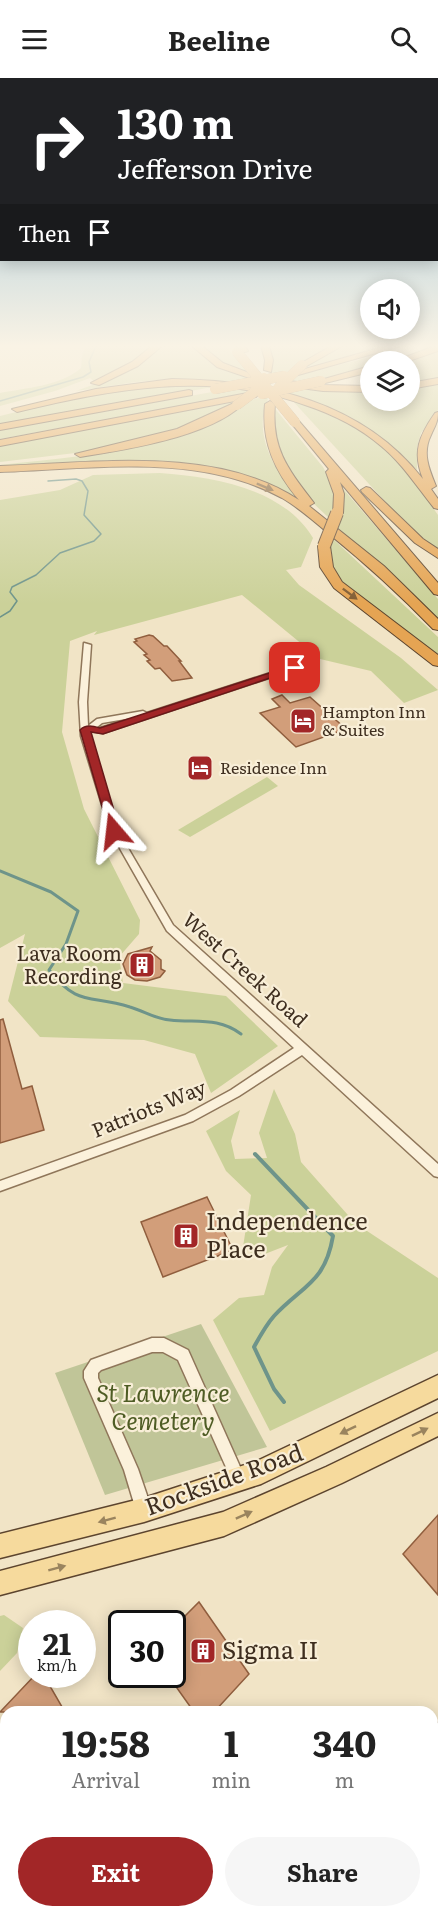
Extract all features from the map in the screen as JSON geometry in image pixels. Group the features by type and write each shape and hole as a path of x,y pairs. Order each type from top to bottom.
{"highway":[{"path":"0,443 59,432"},
{"path":"0,463 80,454 140,443 177,432"},
{"path":"268,432 281,467 307,502 359,553"},
{"path":"306,432 334,478 339,494 338,513 324,546 324,562 329,575 338,585 438,662"},
{"path":"309,432 419,541 438,554"},
{"path":"366,432 402,460 438,504"},
{"path":"425,432 423,435 421,463 438,504"},
{"path":"319,452 438,591"},
{"path":"0,469 131,463 174,465 249,480 286,496 380,569 438,626"},
{"path":"364,488 438,576"}],"main road":[{"name":"Rockside Road","path":"0,1546 144,1510 261,1472 438,1386"},
{"name":"Rockside Road","path":"0,1583 224,1524 334,1475 438,1424"}],"street":[{"name":"West Creek Road","path":"87,645 82,702 114,831 170,927 438,1172"},
{"path":"88,729 100,731 295,668"},
{"name":"Patriots Way","path":"0,1186 189,1118 235,1093 303,1048"},
{"path":"144,1510 131,1469 91,1378 91,1371 96,1365 152,1345 164,1345 183,1356 239,1480"}],"green space":[{"path":"0,432 39,432 0,439"},
{"path":"76,432 169,432 92,451 0,462 0,446"},
{"path":"183,432 264,432 276,468 302,503 281,491 194,466 0,467 0,465 100,453 174,436"},
{"path":"275,432 294,432 323,467 329,478 336,503 329,518 312,502 278,457"},
{"path":"321,432 363,432 381,444 407,471 438,515 438,551 392,509"},
{"path":"372,432 422,432 417,447 417,470 402,456"},
{"path":"160,473 202,478 246,488 284,507 300,521 313,538 301,567 286,570 299,585 401,658 438,690 404,703 371,671 320,659 242,595 94,635 97,631 70,641 62,732 84,809 140,920 139,934 119,957 123,983 226,996 278,1046 211,1093 195,1054 144,1040 40,1037 8,1001 25,934 0,948 0,500 60,490 93,475"},
{"path":"339,484 438,599 438,619 336,526"},
{"path":"331,537 438,637 438,658 366,606 341,583 330,565"},
{"path":"267,777 278,786 190,837 178,830"},
{"path":"274,1089 295,1134 301,1162 355,1223 438,1278 438,1351 270,1431 213,1320 239,1298 264,1295 272,1267 288,1245 257,1257 243,1247 251,1195 226,1171 206,1131 240,1110 231,1141 235,1159 267,1158 259,1133"},
{"name":"St Lawrence Cemetery","path":"201,1324 267,1447 105,1495 55,1373"},
{"path":"4,1615 18,1625 18,1649 17,1653 0,1671 0,1616"}],"building":[{"path":"149,635 167,646 192,678 172,681 160,668 155,669 147,661 150,660 144,655 147,654 134,642 137,641 135,639"},
{"name":"Hampton Inn & Suites","path":"282,695 290,703 310,697 346,729 296,747 260,713 280,707 272,699"},
{"name":"Lava Room Recording","path":"152,947 150,951 161,960 161,969 165,971 160,977 147,981 135,980 127,975 123,964 128,954"},
{"path":"3,1019 22,1089 32,1086 44,1130 0,1143 0,1020"},
{"name":"Independence Place","path":"207,1197 233,1250 163,1277 141,1222"},
{"path":"438,1515 438,1595 403,1554"},
{"name":"Sigma II","path":"199,1602 249,1674 220,1706 190,1706 177,1688 186,1688 186,1615"},
{"path":"23,1688 51,1688 62,1706 6,1706"}],"waterway":[{"path":"0,617 10,611 17,601 10,592 12,587 36,575 60,553 94,541 101,534 84,515 88,491 82,481 76,479 48,481"},
{"path":"0,871 51,892 78,911 66,944 49,970 69,990 86,998 116,1003 159,1018 216,1023 241,1034"},
{"path":"255,1154 333,1236 329,1252 318,1274 274,1316 254,1347 274,1389 284,1402"}],"place":[{"name":"Hampton Inn & Suites","path":"303,721"},
{"name":"Residence Inn","path":"200,768"},
{"name":"Lava Room Recording","path":"142,965"},
{"name":"Independence Place","path":"186,1236"},
{"name":"Sigma II","path":"203,1651"}],"route":[{"path":"114,831 86,730 91,728 100,731 295,668"}]}
